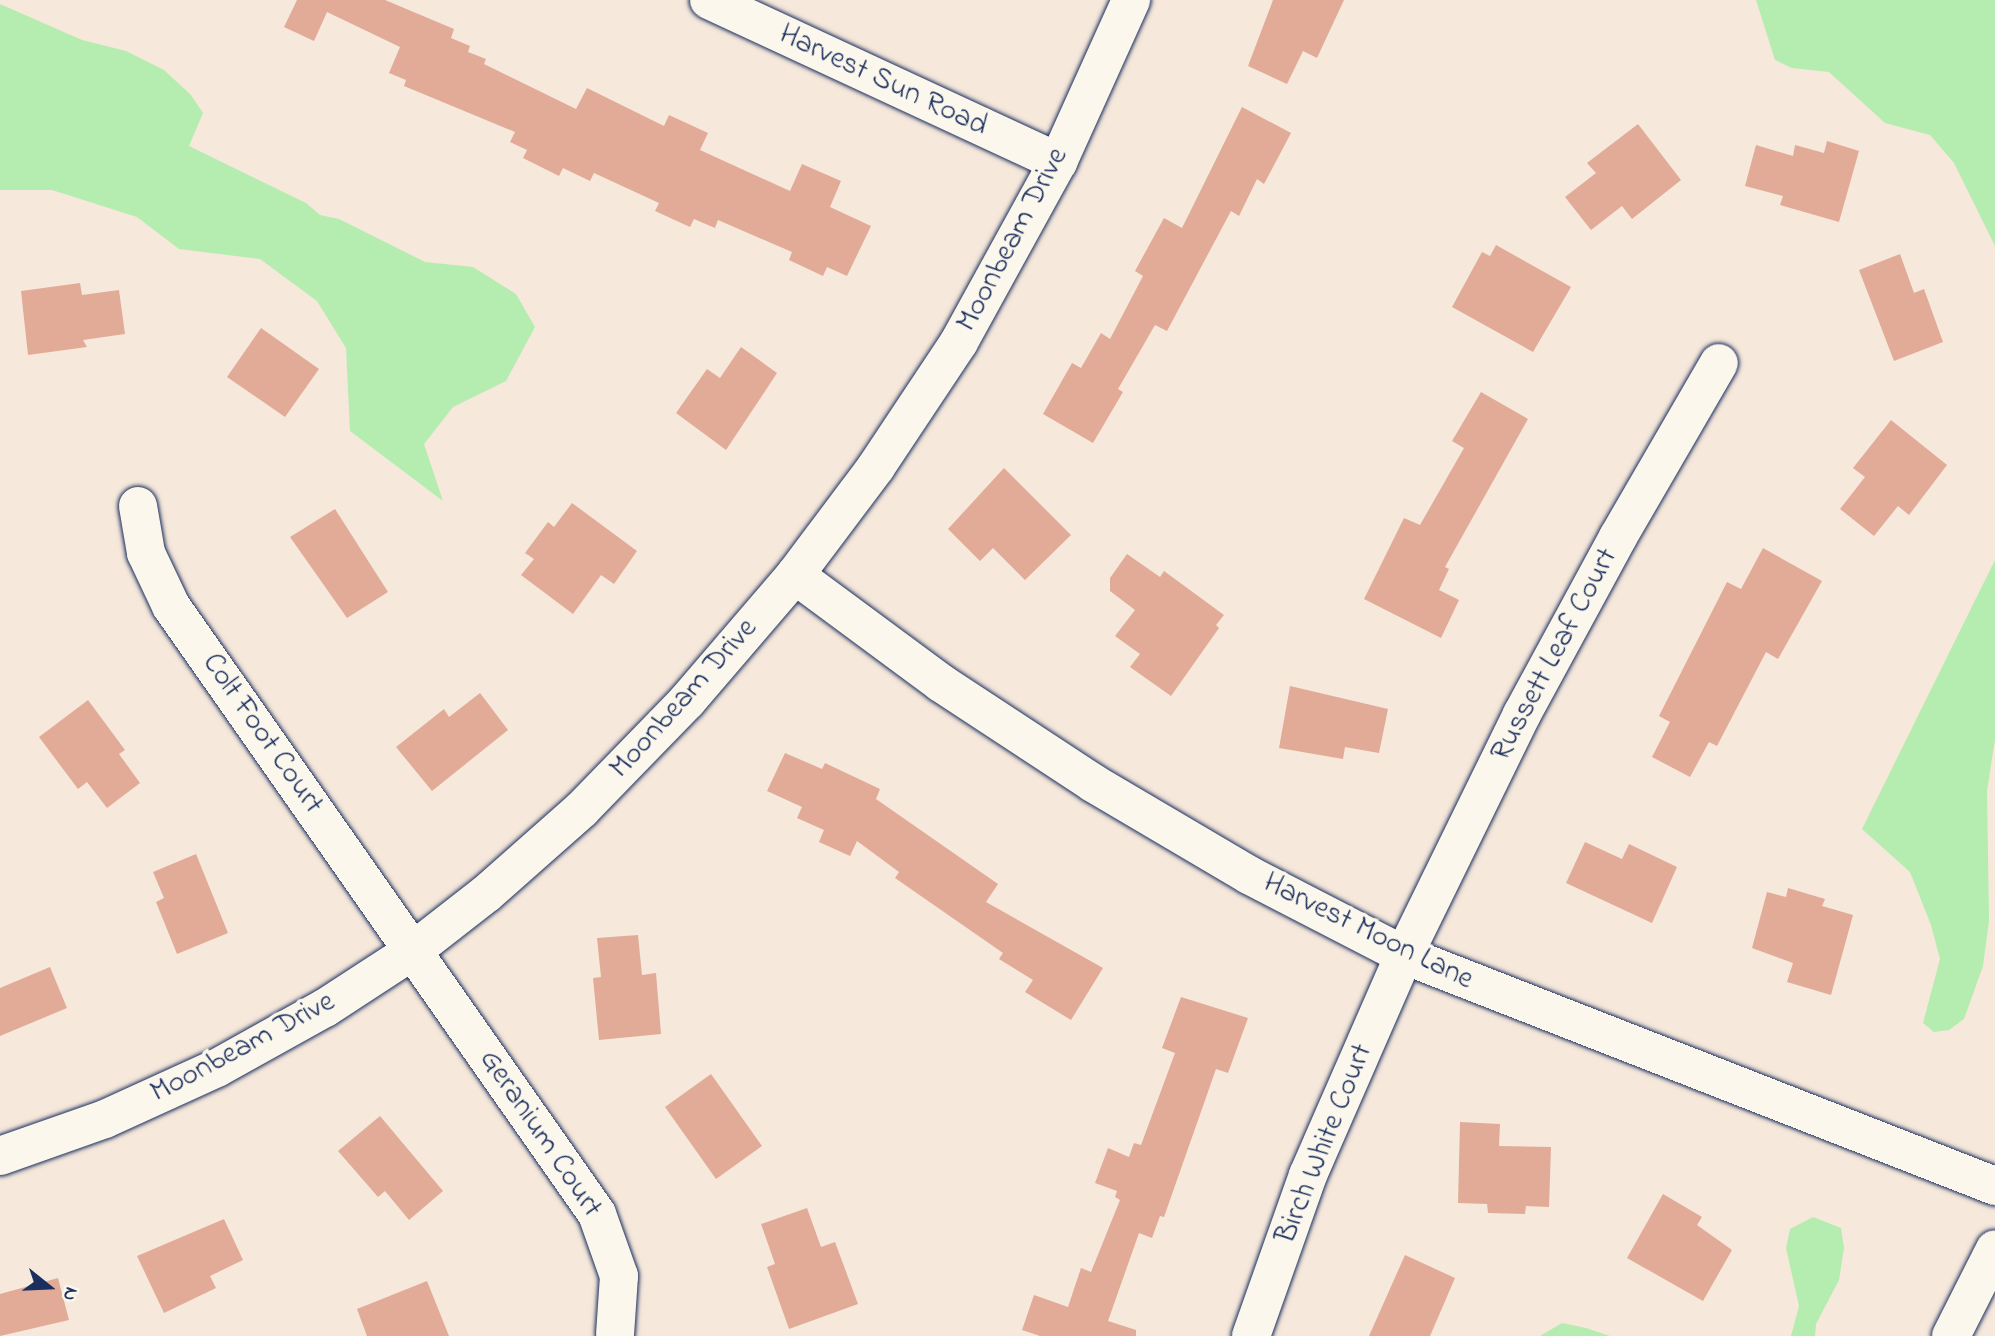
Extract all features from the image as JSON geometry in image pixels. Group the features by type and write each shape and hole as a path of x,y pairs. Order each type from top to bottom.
{"street":[{"name":"Harvest Sun Road","path":"709,0 1058,162"},
{"name":"Moonbeam Drive","path":"0,1156 105,1118 217,1068 325,1008 414,950 486,894 582,809 687,701 796,575 876,467 958,342 1058,162 1130,0"},
{"name":"Russett Leaf Court","path":"1404,955 1522,714 1618,537 1719,363"},
{"name":"Colt Foot Court","path":"138,506 146,553 171,606 414,950"},
{"name":"Harvest Moon Lane","path":"796,575 941,682 1093,783 1250,875 1404,955 1995,1186"},
{"name":"Geranium Court","path":"414,950 597,1214 619,1276 615,1334"},
{"name":"Birch White Court","path":"1251,1336 1308,1175 1404,955"},
{"path":"1951,1336 1995,1249"}],"green space":[{"path":"1756,0 1995,0 1995,246 1954,163 1930,135 1885,123 1829,72 1792,68 1775,60"},
{"path":"0,4 82,40 126,51 164,70 191,95 203,113 189,146 306,203 320,215 339,219 425,262 473,267 516,294 535,327 506,381 453,407 424,444 443,501 350,431 346,348 317,301 260,259 179,249 137,217 52,190 0,190"},
{"path":"1995,560 1995,739 1987,791 1989,920 1983,966 1964,1019 1949,1030 1934,1032 1923,1023 1940,959 1931,925 1910,872 1862,829"},
{"path":"1813,1217 1841,1228 1844,1248 1839,1280 1816,1324 1815,1336 1791,1336 1799,1306 1786,1248 1790,1229"},
{"path":"1562,1323 1586,1328 1610,1336 1540,1336"}],"building":[{"path":"297,0 385,0 454,29 451,38 470,46 468,52 486,59 484,64 576,109 587,88 664,126 669,115 708,133 700,150 790,191 802,164 841,181 830,207 871,226 847,276 827,267 823,276 789,260 792,252 718,220 715,228 694,219 690,227 655,211 659,203 594,173 590,181 563,168 559,176 523,158 527,150 510,142 515,132 404,86 406,80 389,73 400,47 327,12 314,41 284,27"},
{"path":"1273,0 1344,0 1317,58 1303,51 1287,84 1248,66"},
{"path":"1242,107 1291,133 1264,184 1257,179 1239,216 1231,211 1167,331 1155,325 1118,389 1123,392 1093,443 1043,414 1072,363 1081,368 1101,333 1110,339 1143,276 1135,271 1164,218 1182,228"},
{"path":"1638,124 1681,180 1632,219 1622,206 1591,230 1565,197 1596,173 1587,163"},
{"path":"1827,141 1859,151 1839,222 1780,205 1783,196 1745,186 1756,145 1793,156 1795,145 1824,153"},
{"path":"1496,245 1571,287 1533,352 1452,307 1482,252 1490,256"},
{"path":"1900,254 1914,293 1924,289 1943,342 1894,361 1859,270"},
{"path":"80,283 82,295 119,290 125,334 83,340 87,347 28,355 21,291"},
{"path":"261,328 319,369 285,417 227,377"},
{"path":"741,347 777,373 726,450 676,413 707,369 720,378"},
{"path":"1481,392 1528,419 1445,567 1449,569 1439,590 1459,600 1441,638 1364,599 1404,518 1420,525 1464,448 1452,441"},
{"path":"1891,420 1947,465 1909,515 1898,506 1874,536 1840,509 1865,477 1853,468"},
{"path":"1004,468 1071,535 1025,580 993,548 980,561 948,529"},
{"path":"572,503 637,551 614,584 601,575 573,614 521,575 534,559 525,553 548,522 554,527"},
{"path":"335,509 388,592 347,618 290,537"},
{"path":"1763,548 1822,581 1778,659 1766,652 1717,746 1709,742 1690,777 1652,757 1670,722 1659,716 1727,582 1741,589"},
{"path":"1127,554 1160,577 1164,571 1224,615 1216,625 1219,628 1171,696 1130,667 1140,654 1115,636 1135,610 1110,591 1110,578"},
{"path":"1290,686 1388,709 1379,753 1345,747 1343,759 1279,748"},
{"path":"480,693 508,730 432,791 396,747 444,709 449,717"},
{"path":"88,700 125,750 119,754 140,783 107,808 87,782 78,789 39,737"},
{"path":"785,753 822,769 825,763 880,789 876,799 998,884 986,902 1103,968 1071,1020 1025,992 1033,980 999,959 1003,953 895,878 899,872 857,841 850,856 819,842 824,830 797,818 802,807 767,791"},
{"path":"1585,842 1622,859 1629,844 1677,867 1652,923 1566,883"},
{"path":"196,854 228,933 177,954 156,902 164,898 153,872"},
{"path":"1788,888 1825,899 1822,906 1853,915 1831,995 1787,982 1793,963 1752,948 1767,892 1786,897"},
{"path":"638,935 642,975 656,973 661,1034 599,1040 593,978 601,977 597,938"},
{"path":"50,967 67,1008 0,1036 0,988"},
{"path":"1181,997 1248,1018 1228,1073 1216,1069 1164,1217 1160,1216 1152,1238 1139,1233 1108,1321 1136,1330 1136,1336 1040,1336 1022,1330 1034,1295 1068,1307 1081,1268 1091,1272 1120,1200 1115,1197 1117,1191 1095,1183 1108,1148 1129,1157 1134,1143 1141,1145 1175,1053 1162,1048"},
{"path":"711,1074 762,1146 716,1179 665,1107"},
{"path":"380,1116 443,1191 409,1220 385,1191 378,1197 338,1151"},
{"path":"1460,1122 1500,1124 1499,1146 1551,1147 1549,1207 1526,1206 1525,1214 1488,1213 1487,1204 1458,1203"},
{"path":"1663,1194 1702,1217 1697,1225 1732,1250 1703,1301 1627,1258"},
{"path":"807,1208 821,1247 835,1242 858,1304 789,1329 767,1267 775,1264 761,1224"},
{"path":"224,1219 243,1260 210,1276 216,1288 164,1313 137,1256"},
{"path":"1405,1255 1455,1278 1430,1336 1369,1336"},
{"path":"58,1278 69,1320 0,1336 0,1294"},
{"path":"427,1281 449,1336 367,1336 357,1309"}]}
